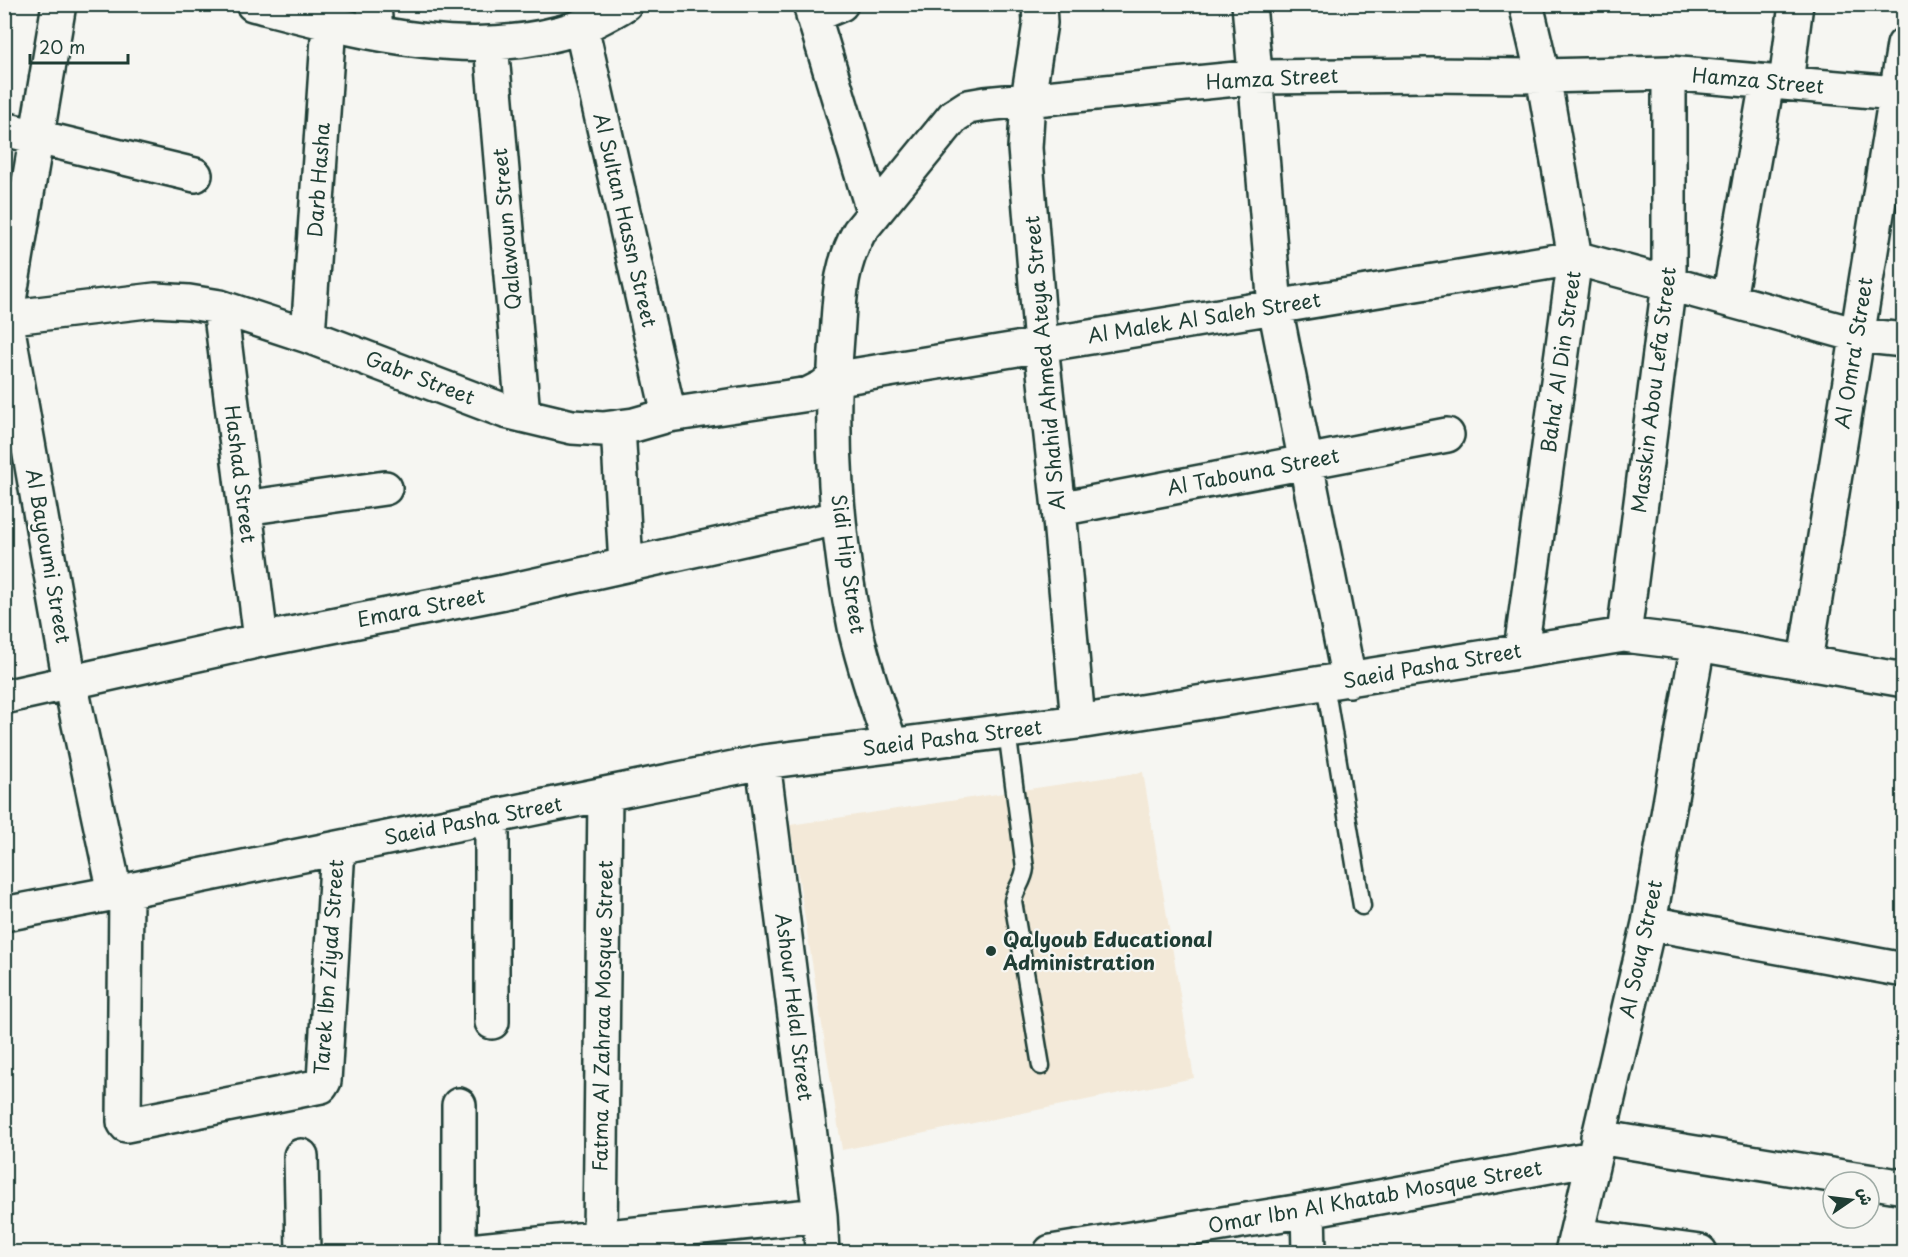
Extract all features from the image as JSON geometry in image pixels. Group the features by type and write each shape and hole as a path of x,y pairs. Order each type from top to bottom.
{"street":[{"name":"Al Bayoumi Street","path":"59,4 5,318 70,682 120,892 124,1124"},
{"path":"253,4 329,24 375,19 438,43 516,41 581,26 625,4"},
{"name":"Al Shahid Ahmed Ateya Street","path":"1039,4 1040,23 1028,99 1025,148 1041,345 1059,509 1078,722"},
{"path":"1249,4 1275,307 1305,462 1337,682"},
{"name":"Baha' Al Din Street","path":"1521,650 1575,258 1543,76 1526,4"},
{"path":"1729,299 1796,4"},
{"path":"821,8 874,214"},
{"name":"Darb Hasha","path":"308,336 329,24"},
{"name":"Al Sultan Hassn Street","path":"581,26 669,415"},
{"name":"Qalawoun Street","path":"491,43 523,415"},
{"name":"Al Omra' Street","path":"1805,661 1857,335 1893,182 1895,93 1904,45"},
{"name":"Hamza Street","path":"833,379 842,277 847,254 859,232 954,116 968,107 1256,77 1669,73 1895,93"},
{"name":"Masskin Abou Lefa Street","path":"1624,635 1670,284 1669,73"},
{"path":"4,129 195,175"},
{"path":"1575,258 1857,335 1904,340"},
{"name":"Al Malek Al Saleh Street","path":"833,379 1575,258"},
{"name":"Gabr Street","path":"5,318 155,300 189,302 220,308 308,336 505,411 572,427 603,429 634,425 669,415 809,394 833,379"},
{"name":"Hashad Street","path":"220,308 261,640"},
{"name":"Sidi Hip Street","path":"833,379 838,518 846,576 857,633 872,690 891,745"},
{"path":"618,427 626,564"},
{"name":"Al Tabouna Street","path":"1059,509 1447,435"},
{"path":"245,508 386,488"},
{"name":"Emara Street","path":"4,697 261,640 504,592 838,518"},
{"name":"Saeid Pasha Street","path":"4,914 338,849 762,762 1078,722 1624,635 1805,661 1904,680"},
{"name":"Al Souq Street","path":"1574,1244 1649,923 1698,644"},
{"name":"Ashour Helal Street","path":"762,762 820,1215 822,1252"},
{"name":"Fatma Al Zahraa Mosque Street","path":"600,1238 605,795"},
{"path":"492,817 492,1022"},
{"name":"Tarek Ibn Ziyad Street","path":"124,1124 321,1086 324,1081 338,849"},
{"path":"1649,923 1904,970"},
{"path":"459,1105 460,1252 820,1215"},
{"name":"Omar Ibn Al Khatab Mosque Street","path":"1051,1252 1143,1245 1596,1148 1904,1187"},
{"path":"301,1156 303,1252"},
{"path":"1308,1210 1309,1252"},
{"path":"1574,1244 1700,1252"}],"lane":[{"path":"1337,682 1362,906"},
{"path":"1007,731 1025,868 1023,880 1014,895 1013,902 1041,1066"}],"shaded area":[{"name":"Qalyoub Educational Administration","path":"1143,772 1194,1078 842,1150 790,825"}],"place":[{"name":"Qalyoub Educational Administration","path":"991,951"}]}
